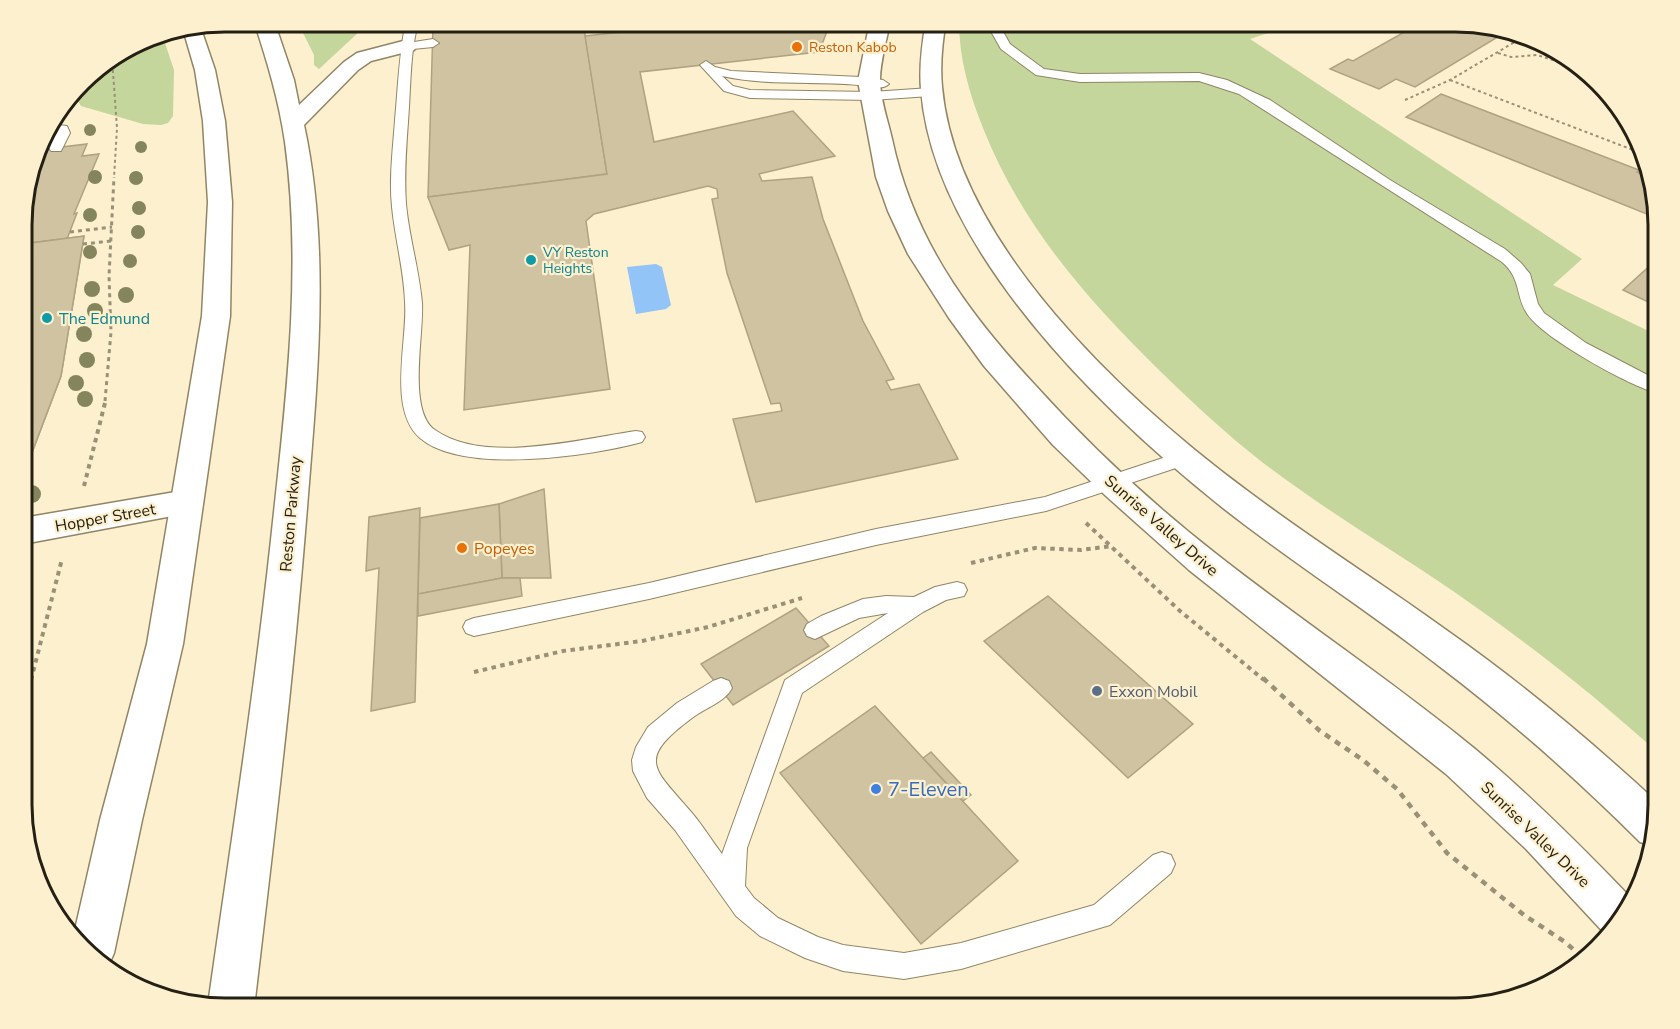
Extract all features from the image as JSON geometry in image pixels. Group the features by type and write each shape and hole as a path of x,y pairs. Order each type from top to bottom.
{"main road":[{"name":"Reston Parkway","path":"232,998 278,649 303,352 303,231 293,123 286,86 268,32"},
{"name":"Sunrise Valley Drive","path":"878,32 870,89 880,147 894,194 921,254 943,289 976,336 1025,395 1112,482 1202,561 1460,761 1557,851 1615,913"},
{"path":"934,32 930,92 939,132 955,177 987,244 1026,297 1070,350 1123,404 1184,458 1284,536 1402,617 1485,679 1585,761 1648,821"},
{"path":"93,946 121,820 165,644 216,316 220,202 214,121 205,70 194,34"},
{"path":"293,123 351,66 364,57 406,46"},
{"name":"Hopper Street","path":"32,529 187,502"}],"lane":[{"path":"409,32 406,46 398,174 399,206 414,314 412,405 418,423 426,433 438,441 467,452 490,454 535,452 636,437"},
{"path":"997,32 1005,46 1040,72 1080,78 1199,77 1223,83 1264,103 1385,183 1503,255 1511,261 1525,279 1527,301 1537,316 1578,345 1648,382"},
{"path":"406,46 433,43"},
{"path":"708,68 717,81 736,92 773,96 870,89 930,92"},
{"path":"56,148 63,133 62,129 57,129"},
{"path":"474,627 649,591 876,537 1029,508 1184,458"},
{"path":"732,891 737,840 793,687 916,606 942,593 957,590"},
{"path":"815,630 846,613 875,604 916,606"},
{"path":"720,688 668,723 656,734 648,747 644,760 645,771 655,790 684,822 732,891 755,916 769,927 797,941 843,958 904,966 961,956 1101,916 1162,864"}],"path":[{"path":"1405,100 1450,80 1515,41"},
{"path":"1497,52 1511,57 1537,55 1560,62"},
{"path":"84,486 104,413 108,381 111,332 109,276 117,128 113,67"},
{"path":"1450,80 1634,150"},
{"path":"70,232 112,227"},
{"path":"82,244 111,241"},
{"path":"1112,545 1180,611 1244,661 1294,709 1397,789 1447,853 1524,915 1565,942 1578,953"},
{"path":"32,676 61,563"}],"green space":[{"path":"302,32 359,32 319,69 314,65 314,55"},
{"path":"959,32 1271,32 1250,39 1582,259 1553,285 1648,331 1648,744 1585,690 1507,629 1262,462 1197,406 1133,344 1058,259 1017,197 999,164 973,102"},
{"path":"164,42 174,70 173,116 168,123 143,124 81,106 78,101 87,89 107,71 128,57"}],"water":[{"path":"656,264 662,267 671,305 666,309 636,314 627,267"}],"building":[{"path":"433,32 585,32 607,174 428,197"},
{"name":"VY Reston Heights","path":"622,32 827,32 819,52 640,72 654,142 793,111 835,156 759,174 762,181 812,177 823,219 863,321 894,379 886,381 891,390 919,384 958,459 756,502 733,419 782,411 780,403 771,404 727,273 712,199 718,198 717,189 708,186 594,214 586,221 610,389 464,410 470,245 449,250 428,197 607,174 585,36"},
{"path":"1404,32 1481,33 1498,37 1415,87 1396,79 1379,89 1330,69 1348,59 1353,61"},
{"path":"1441,94 1639,170 1637,172 1641,174 1645,187 1648,215 1406,117"},
{"path":"87,144 82,156 99,154 74,214 77,213 67,239 32,243 33,199 47,149"},
{"name":"The Edmund","path":"84,236 61,376 32,453 32,243"},
{"name":"The Edmund","path":"84,236 61,376 32,453 32,243"},
{"path":"1648,268 1648,302 1623,290"},
{"path":"544,489 551,578 502,578 499,504"},
{"path":"499,504 502,578 418,594 420,518"},
{"path":"420,508 415,702 371,711 379,568 366,571 369,517"},
{"path":"502,578 520,578 522,596 418,616 418,594"},
{"path":"1048,596 1193,724 1128,778 984,641"},
{"path":"796,608 829,646 733,705 701,664"},
{"path":"875,706 1018,861 921,944 780,773"},
{"path":"931,752 971,795 963,801 923,758"}],"place":[{"name":"Reston Kabob","path":"797,47"},
{"name":"VY Reston Heights","path":"531,260"},
{"name":"The Edmund","path":"47,318"},
{"name":"Popeyes","path":"462,548"},
{"name":"Exxon Mobil","path":"1097,691"},
{"name":"7-Eleven","path":"876,789"}]}
